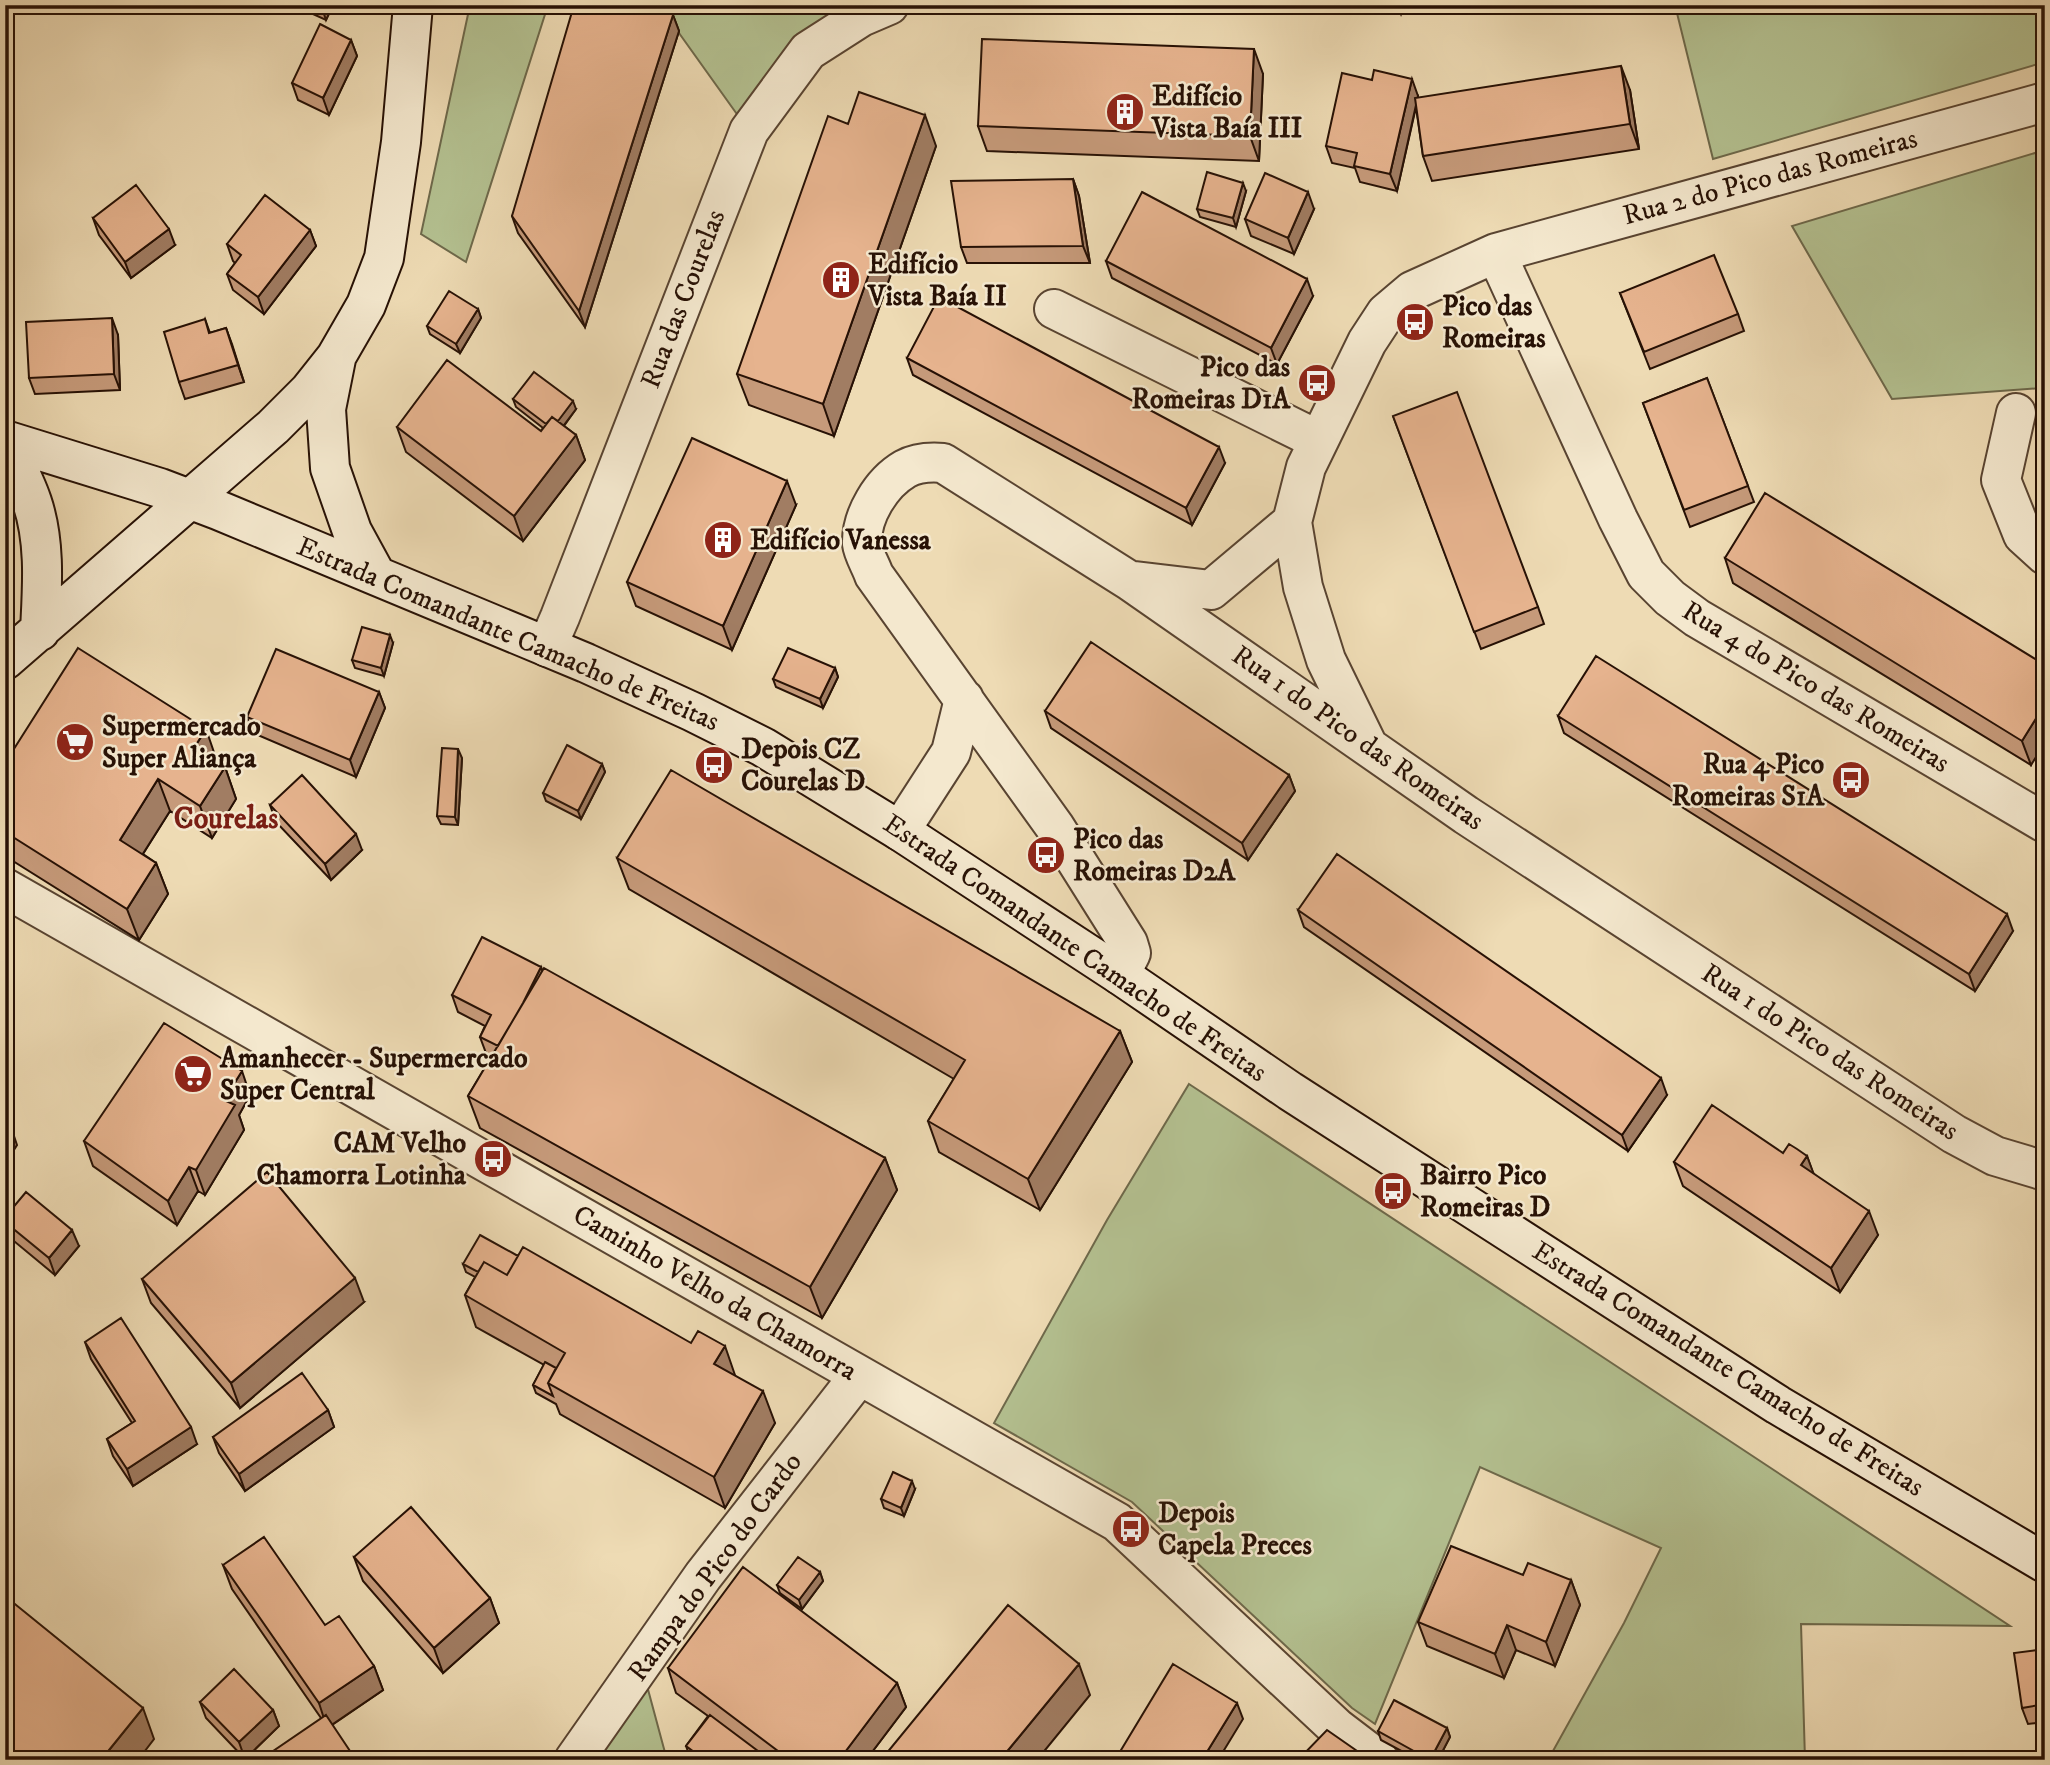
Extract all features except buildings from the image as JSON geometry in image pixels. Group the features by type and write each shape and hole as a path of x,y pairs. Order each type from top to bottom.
{"street":[{"path":"5,660 273,427 309,391 337,357 366,304 384,258 401,142 413,5"},
{"name":"Rua das Courelas","path":"547,647 749,131 808,51 861,16 890,5"},
{"name":"Rua 2 do Pico das Romeiras","path":"1292,523 1306,467 1367,342 1386,313 1412,291 1496,253 2045,102"},
{"name":"Rua 4 do Pico das Romeiras","path":"1496,253 1646,574 1670,598 1697,618 2045,823"},
{"path":"1054,309 1318,440"},
{"path":"337,357 326,409 330,468 352,531 376,575"},
{"path":"2016,413 2001,480 2023,535 2045,555"},
{"path":"5,441 32,502 39,533 42,573 40,631"},
{"name":"Estrada Comandante Camacho de Freitas","path":"5,441 192,500 547,647 693,712 763,747 900,831 1120,975 1290,1091 1778,1405 2045,1563"},
{"name":"Rua 1 do Pico das Romeiras","path":"1120,975 1131,953 1128,943 1055,827 874,575 862,545 867,514 879,494 905,469 931,462 943,463 1130,581 1466,815 1954,1134 1995,1156 2045,1171"},
{"path":"1130,581 1211,590 1292,523 1303,587 1326,660 1367,745"},
{"path":"900,831 951,752 964,699"},
{"name":"Caminho Velho da Chamorra","path":"5,888 1117,1522 1337,1728 1379,1760"},
{"name":"Rampa do Pico do Cardo","path":"574,1760 703,1576 859,1376"}],"green space":[{"path":"470,5 548,5 466,262 421,234"},
{"path":"659,5 889,5 861,17 749,131"},
{"path":"1675,5 2045,5 2045,62 1713,159"},
{"path":"2045,150 2045,397 2042,388 1892,399 1792,226"},
{"path":"1189,1084 2010,1626 1801,1624 1805,1760 1548,1760 1624,1623 1661,1548 1480,1467 1375,1724 1352,1708 1132,1502 994,1423 1107,1220"},
{"path":"646,1682 667,1760 598,1760"}],"place":[{"name":"Edifício Vista Baía III","path":"1125,112"},
{"name":"Edifício Vista Baía II","path":"841,280"},
{"name":"Pico das Romeiras","path":"1415,322"},
{"name":"Pico das Romeiras D1A","path":"1317,383"},
{"name":"Edifício Vanessa","path":"723,540"},
{"name":"Supermercado Super Aliança","path":"75,742"},
{"name":"Depois CZ Courelas D","path":"714,765"},
{"name":"Rua 4 Pico Romeiras S1A","path":"1851,780"},
{"name":"Pico das Romeiras D2A","path":"1046,855"},
{"name":"Amanhecer - Supermercado Super Central","path":"193,1074"},
{"name":"CAM Velho Chamorra Lotinha","path":"493,1159"},
{"name":"Bairro Pico Romeiras D","path":"1393,1191"},
{"name":"Depois Capela Preces","path":"1131,1529"}],"district":[{"name":"Courelas","path":"226,819"}]}
